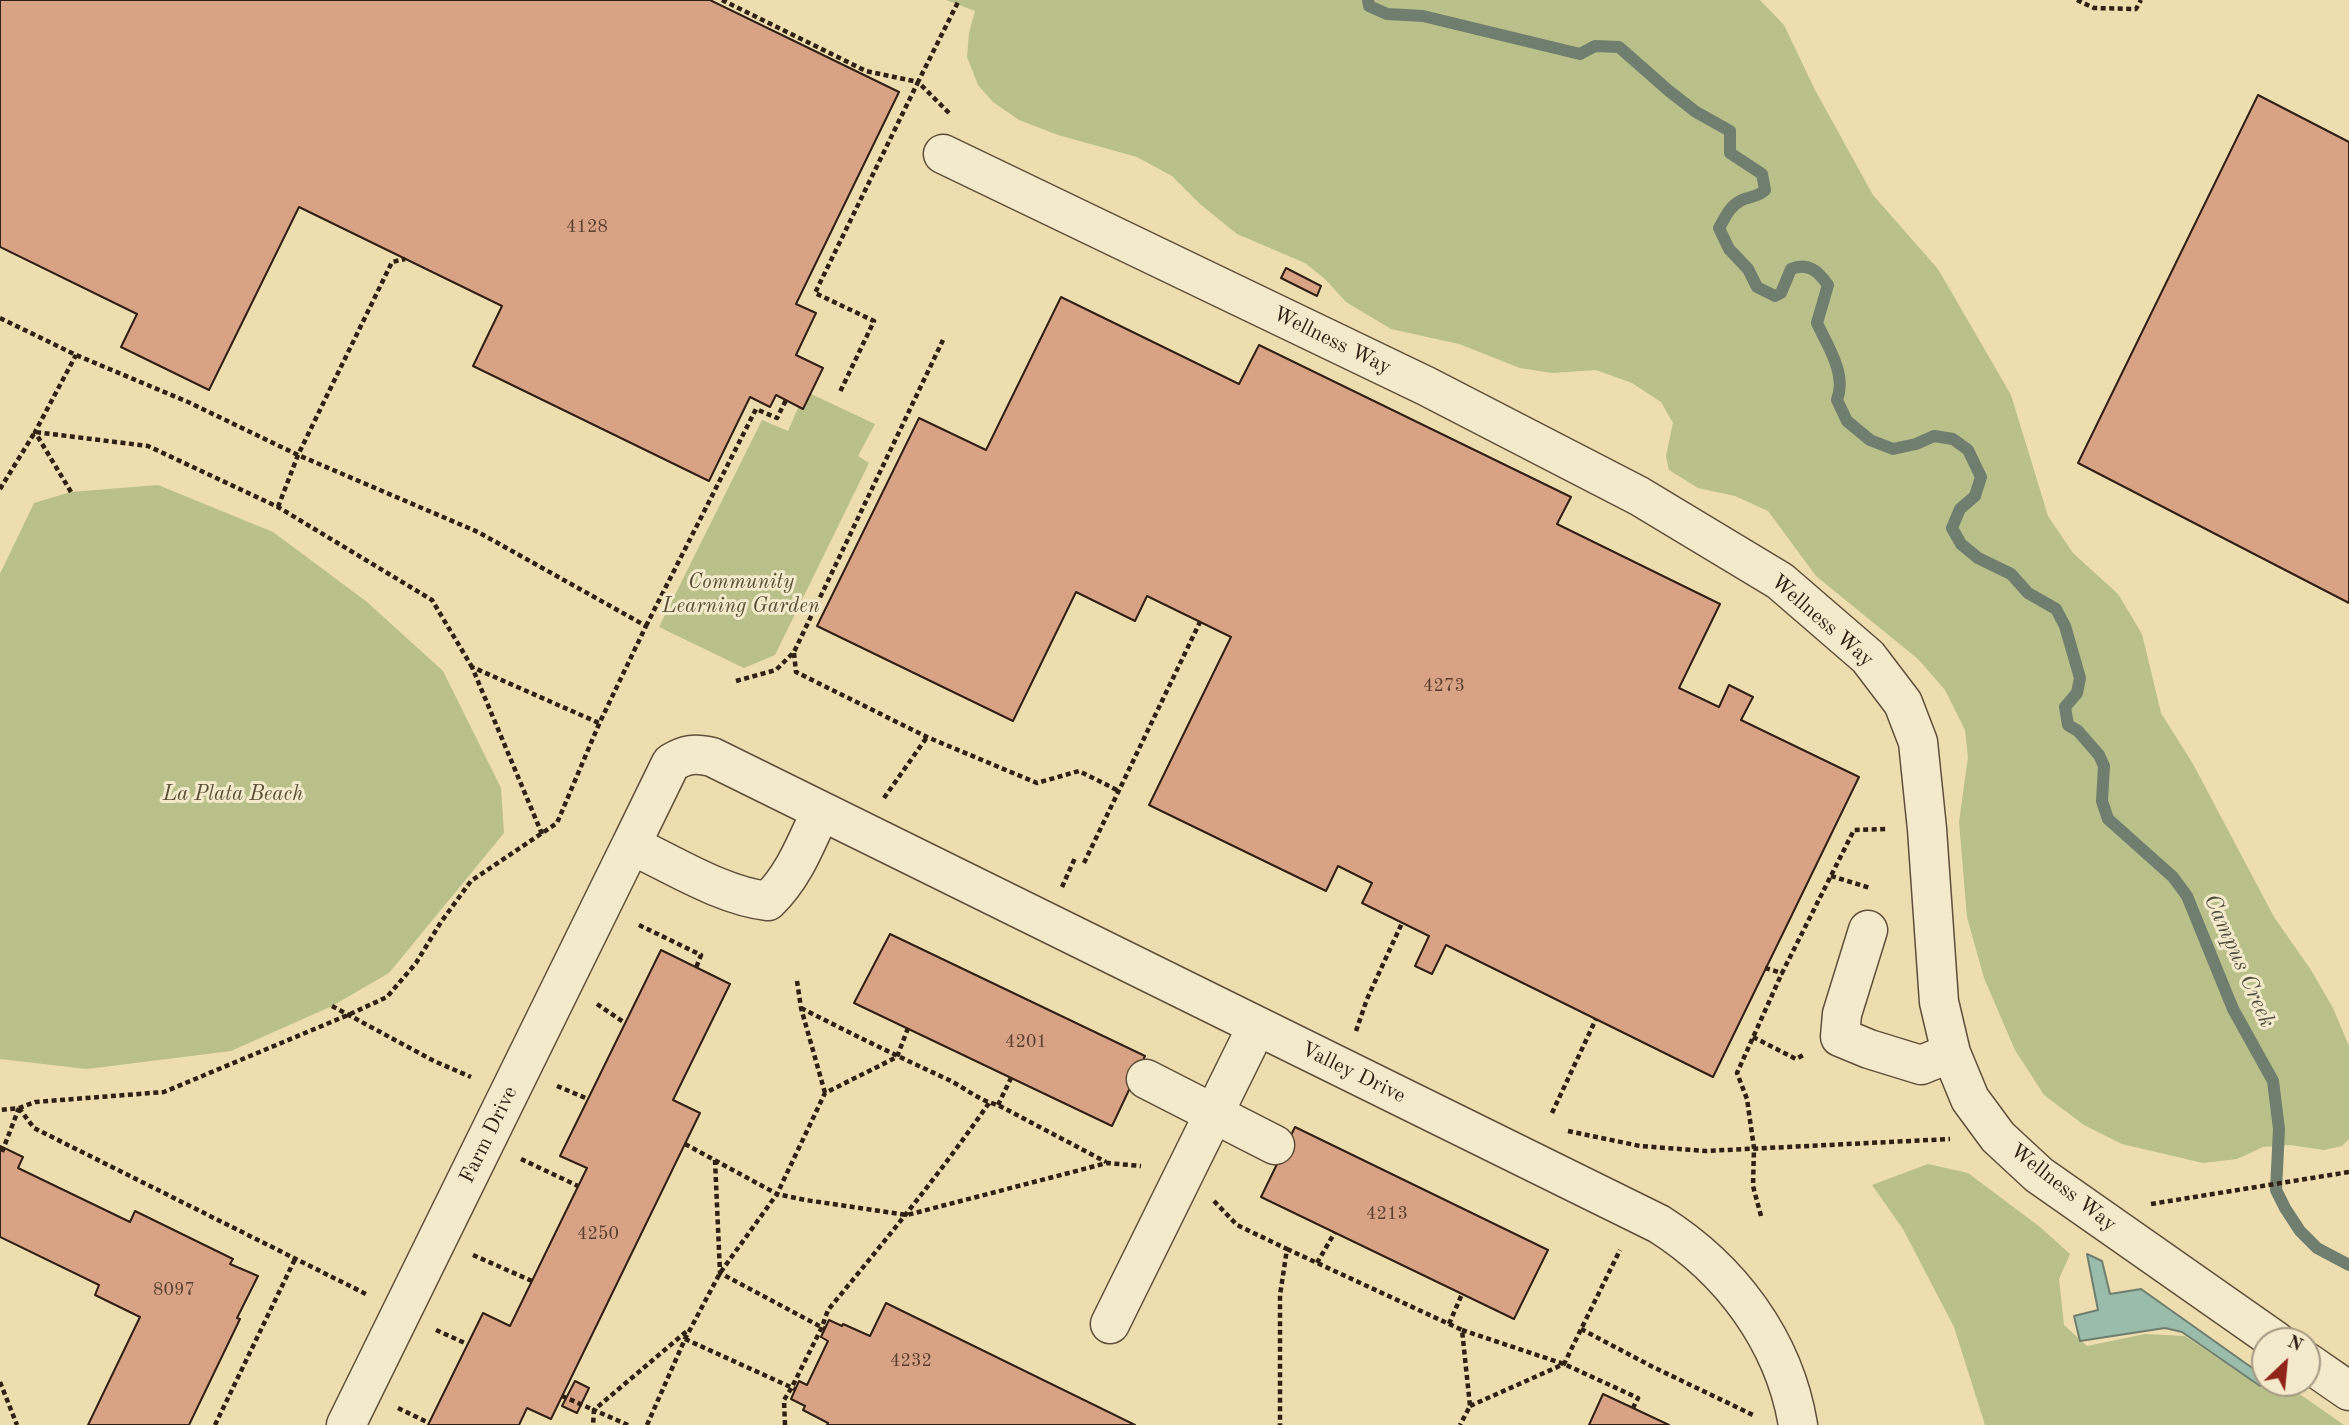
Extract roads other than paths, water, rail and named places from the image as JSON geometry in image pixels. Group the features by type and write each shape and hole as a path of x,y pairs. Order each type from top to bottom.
{"street":[{"name":"Wellness Way","path":"943,154 1426,386 1639,496 1780,581 1868,657 1903,703 1918,742 1939,1002 1951,1053 1970,1099 1998,1137 2039,1175 2256,1327"},
{"name":"Valley Drive","path":"631,845 671,763 684,755 712,757 1646,1218 1674,1234 1724,1275 1754,1313 1780,1360 1798,1425"},
{"path":"631,845 726,889 751,899 768,901 792,872 821,811"},
{"name":"Farm Drive","path":"346,1425 631,845"},
{"path":"1868,930 1842,1014 1840,1037 1921,1065 1951,1053"},
{"path":"1110,1324 1257,1026"},
{"path":"1146,1079 1275,1145"},
{"path":"2321,1372 2349,1391"}],"waterway":[{"name":"Campus Creek","path":"1368,0 1369,6 1387,14 1423,16 1580,54 1595,46 1619,47 1696,112 1730,131 1730,153 1762,174 1765,190 1736,203 1725,217 1719,228 1729,249 1748,269 1757,287 1775,296 1781,293 1791,269 1797,267 1812,269 1828,285 1817,323 1838,371 1840,380 1837,400 1847,421 1870,440 1893,449 1916,444 1934,436 1953,439 1968,450 1981,477 1975,496 1960,509 1952,528 1961,544 1978,558 2011,574 2028,593 2056,609 2065,626 2080,678 2077,693 2065,707 2068,725 2078,731 2099,755 2104,766 2102,801 2108,819 2173,877 2187,896 2233,1009 2273,1081 2279,1129 2276,1190 2300,1231 2317,1248 2349,1265"}],"park label":[{"name":"Community Learning Garden","path":"741,594"},
{"name":"La Plata Beach","path":"233,794"}]}
